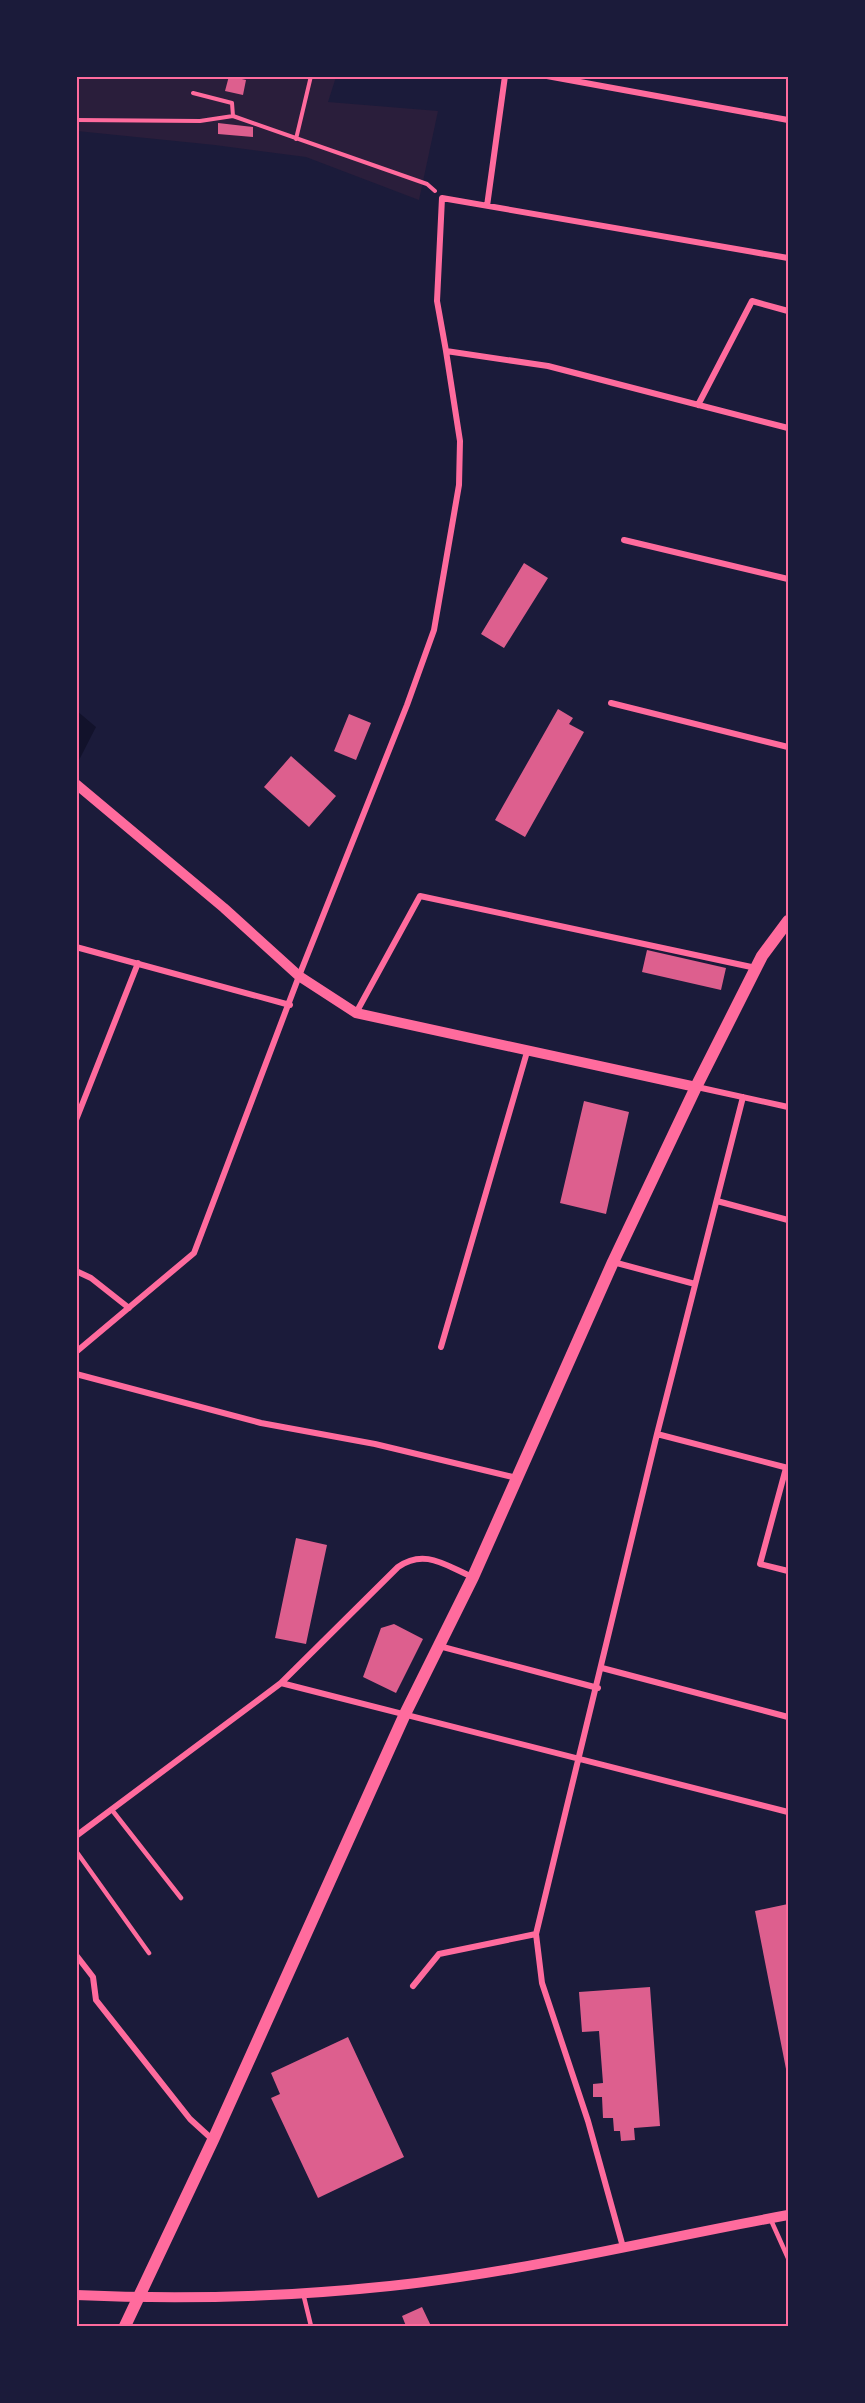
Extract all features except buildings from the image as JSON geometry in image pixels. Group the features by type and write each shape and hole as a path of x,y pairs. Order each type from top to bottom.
{"main road":[{"path":"125,2326 213,2140 405,1714 472,1577 613,1262 696,1087 756,968 789,921"}],"street":[{"path":"487,206 505,76"},
{"path":"547,76 789,120"},
{"path":"76,1352 194,1253 434,630 459,485 460,441 436,301 442,198 789,258"},
{"path":"698,405 752,301 789,311"},
{"path":"446,351 548,366 789,428"},
{"path":"624,540 789,579"},
{"path":"611,703 789,747"},
{"path":"76,784 225,908 299,976 356,1013 527,1052 789,1107"},
{"path":"356,1013 420,896 756,968"},
{"path":"76,946 290,1005"},
{"path":"76,1120 138,963"},
{"path":"441,1347 527,1052"},
{"path":"623,2247 573,2072 542,1983 536,1934 598,1688 657,1434 743,1097"},
{"path":"717,1201 789,1220"},
{"path":"613,1262 695,1284"},
{"path":"76,1271 91,1278 129,1308"},
{"path":"76,1374 261,1423 375,1444 517,1478"},
{"path":"657,1434 787,1468 760,1564 789,1571"},
{"path":"76,1836 281,1683 398,1567 412,1558 427,1558 472,1577"},
{"path":"438,1646 598,1688"},
{"path":"602,1668 789,1717"},
{"path":"281,1683 789,1812"},
{"path":"413,1986 439,1954 536,1934"},
{"path":"76,1955 93,1977 96,2000 190,2119 213,2140"},
{"path":"76,2295 138,2298 303,2293 456,2277 789,2215"}],"lane":[{"path":"112,1810 181,1898"},
{"path":"76,1851 149,1953"},
{"path":"770,2218 789,2258"},
{"path":"303,2293 311,2326"}],"path":[{"path":"296,138 311,76"},
{"path":"193,93 232,103 233,116"},
{"path":"76,120 200,121 233,116 427,184 442,198"}],"shaded area":[{"path":"76,77 336,77 328,102 438,111 419,200 306,157 77,131"},
{"path":"77,711 96,727 76,764"}]}
